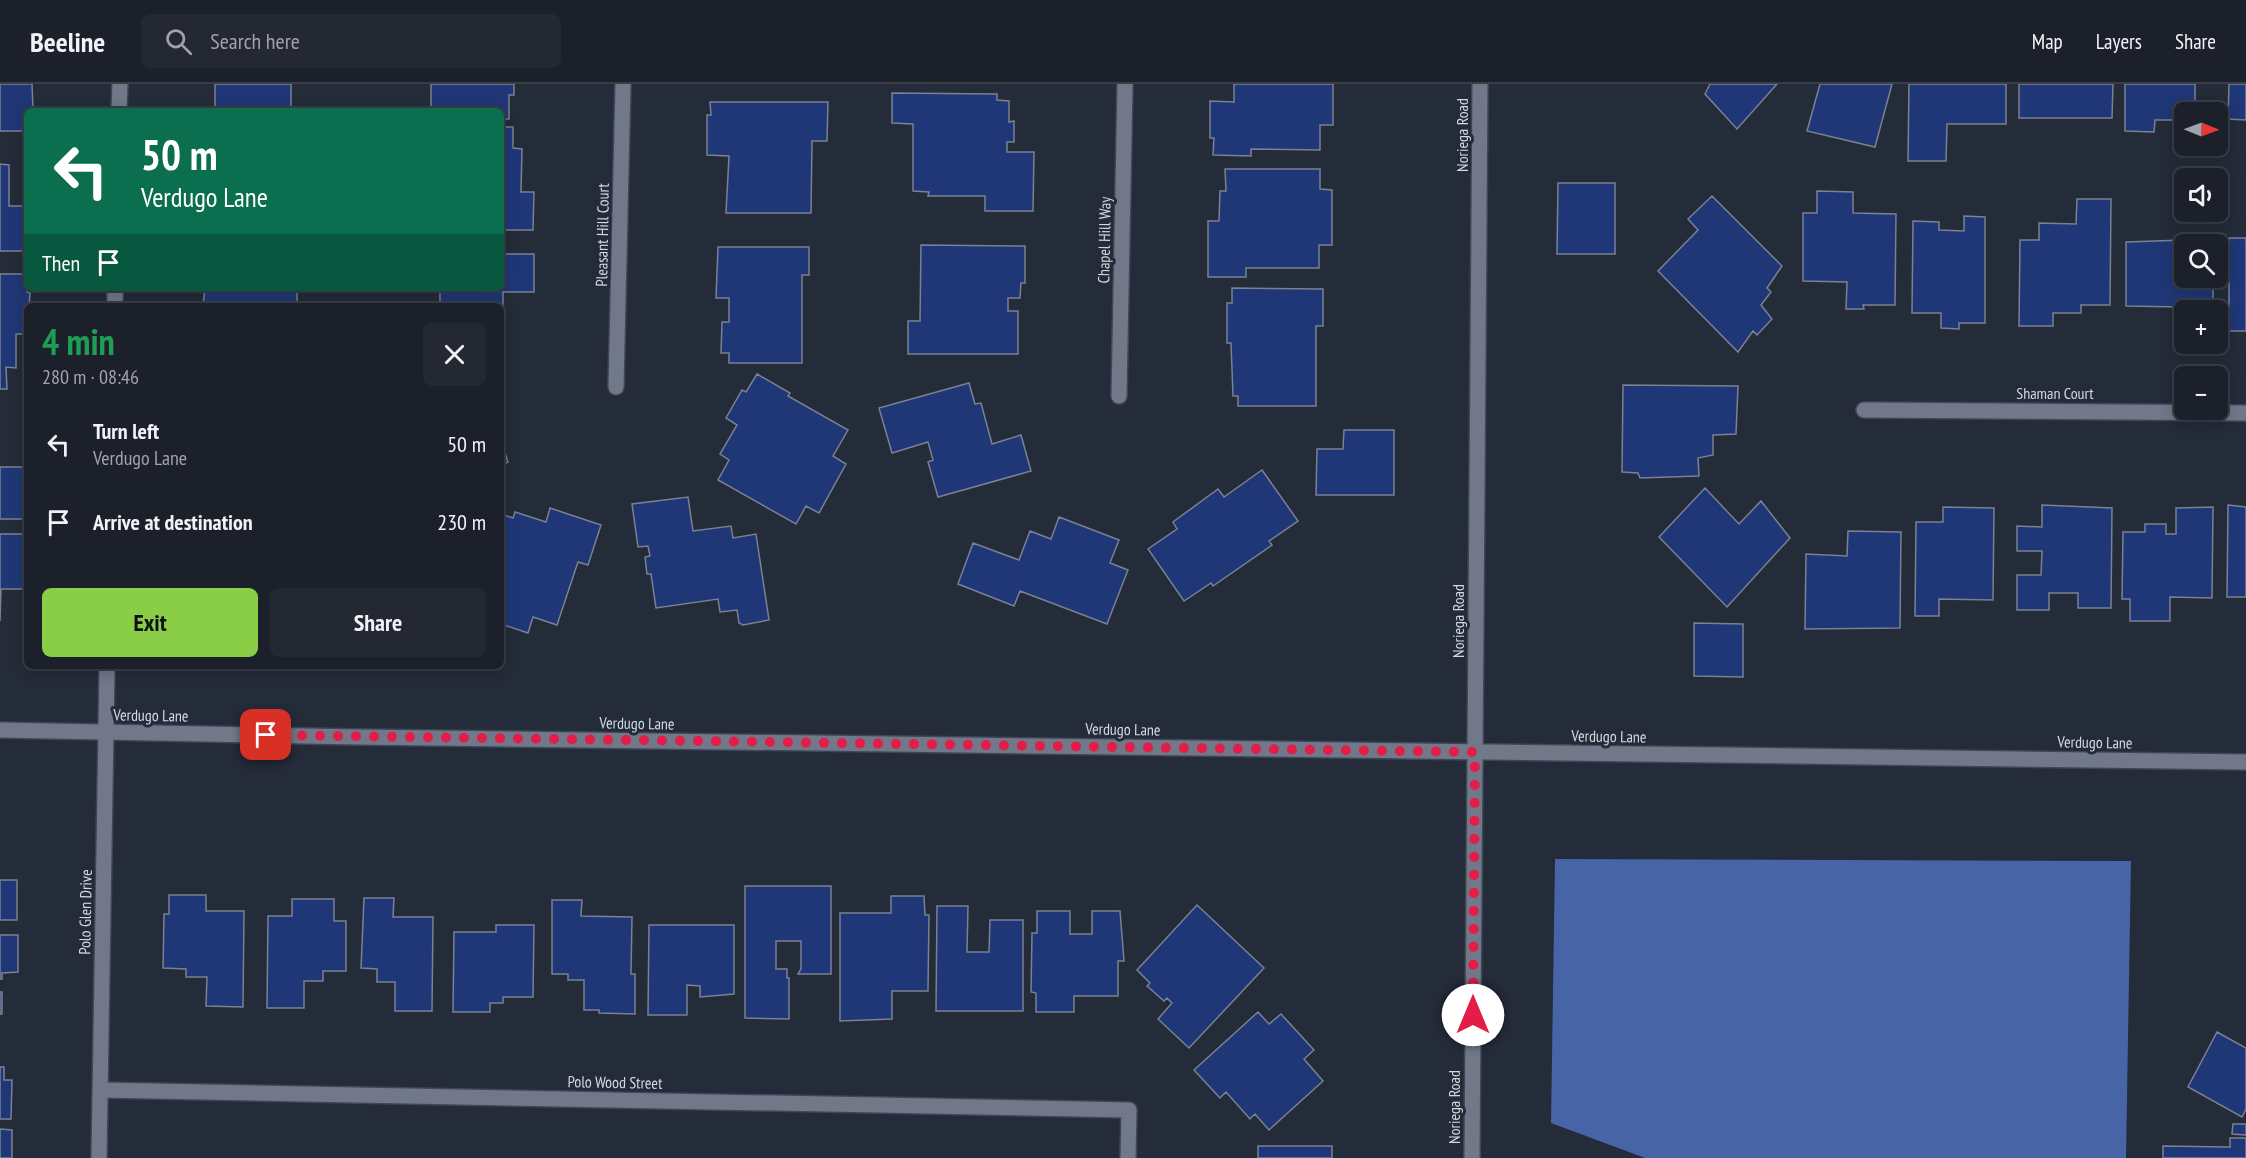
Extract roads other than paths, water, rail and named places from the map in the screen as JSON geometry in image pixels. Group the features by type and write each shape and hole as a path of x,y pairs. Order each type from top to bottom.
{"street":[{"path":"119,108 120,84"},
{"name":"Pleasant Hill Court","path":"616,387 623,84"},
{"name":"Chapel Hill Way","path":"1119,396 1125,84"},
{"name":"Noriega Road","path":"1472,1158 1480,84"},
{"name":"Shaman Court","path":"1864,410 2246,413"},
{"name":"Polo Glen Drive","path":"99,1158 108,669"},
{"name":"Verdugo Lane","path":"0,730 2246,762"},
{"name":"Polo Wood Street","path":"100,1090 1129,1110 1128,1158"}],"water":[{"path":"1555,859 2131,861 2126,1158 1645,1158 1551,1123"}]}
